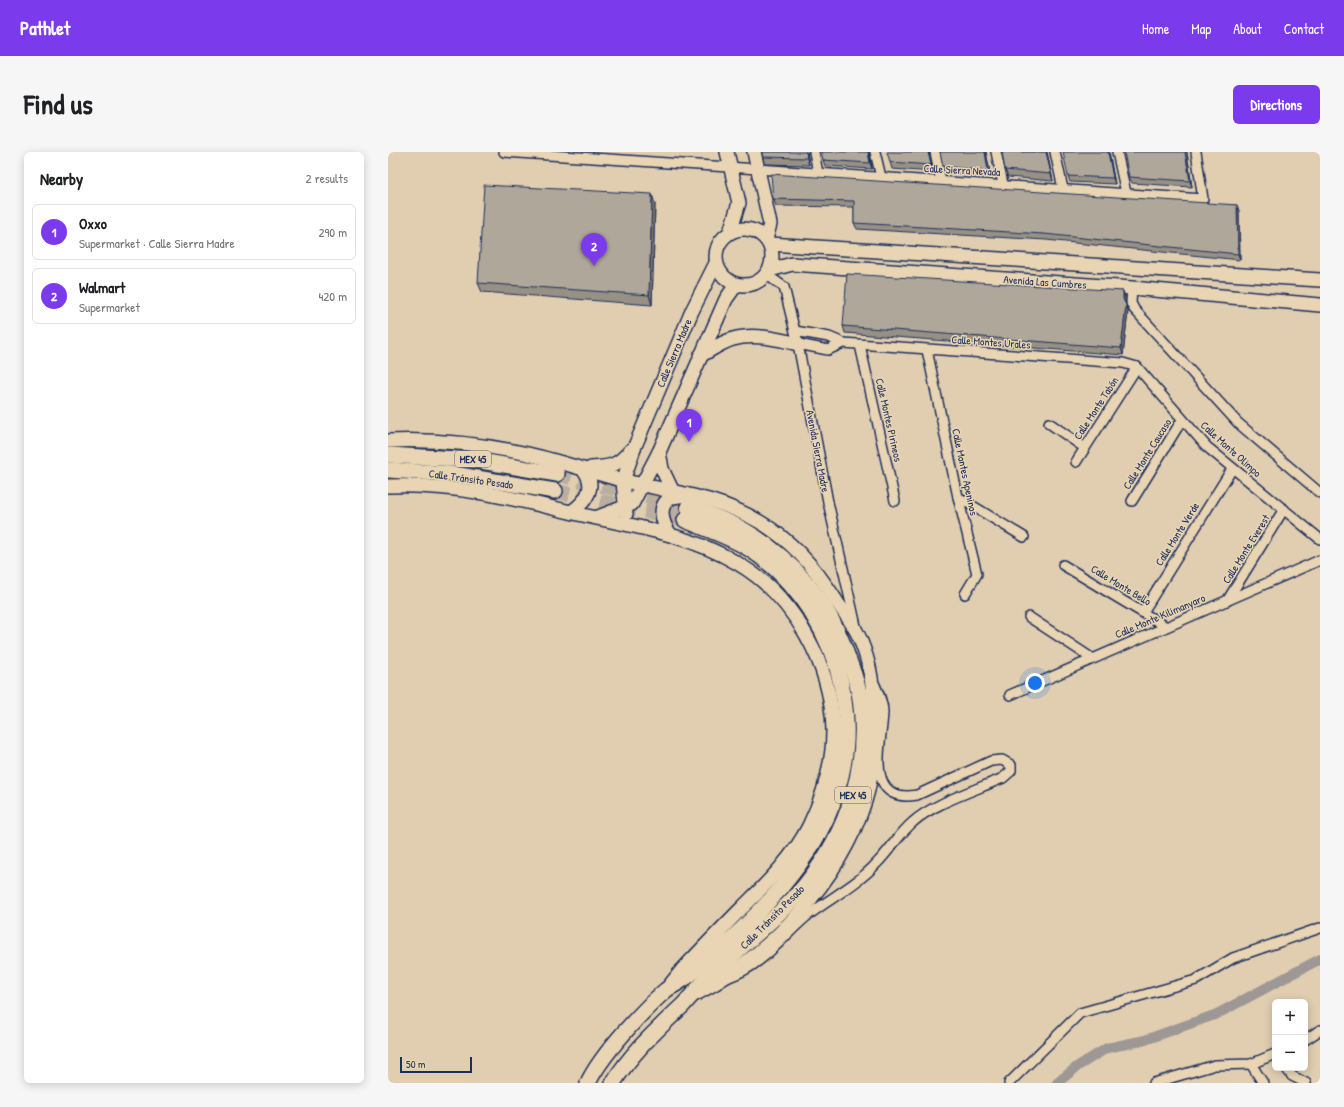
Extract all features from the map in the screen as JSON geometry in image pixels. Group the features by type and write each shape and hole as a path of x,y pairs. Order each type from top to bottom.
{"main road":[{"name":"Calle Tránsito Pesado","path":"388,455 475,460 556,474"},
{"name":"Calle Tránsito Pesado","path":"388,470 453,474 555,491"},
{"name":"Calle Tránsito Pesado","path":"588,1082 628,1028 668,989 682,980 704,962 742,928 781,888 810,850 830,813 839,789 845,758 846,736 844,698 834,657 821,628 787,581 764,558 726,536 688,507"},
{"name":"Calle Tránsito Pesado","path":"615,1080 642,1044 712,974 786,906 805,885 829,851 851,803 860,766 862,727 860,697 846,650 829,614 809,586 789,563 746,531 688,507"}],"street":[{"name":"Calle Sierra Nevada","path":"504,152 638,156 759,170 1003,184 1203,198 1196,152"},
{"path":"727,152 740,203 730,232 718,245 716,263 720,272 727,280 736,285 748,286 758,282 768,273 773,253 768,241 756,231 743,229 730,232"},
{"path":"754,152 770,224 768,241"},
{"path":"814,152 818,173"},
{"path":"875,152 881,177"},
{"path":"935,152 941,181"},
{"path":"996,152 1003,184"},
{"path":"1055,152 1063,189"},
{"path":"1117,152 1126,193"},
{"name":"Avenida Las Cumbres","path":"768,241 1320,280"},
{"name":"Calle Sierra Madre","path":"634,446 692,311 716,263"},
{"name":"Avenida Las Cumbres","path":"768,273 792,264 1132,288 1320,306"},
{"name":"Avenida Sierra Madre","path":"768,273 784,287 795,331 828,502 858,636"},
{"path":"597,518 632,504 662,447 700,356 726,299 736,285"},
{"path":"1132,288 1131,303 1144,321 1238,423 1320,493"},
{"name":"Calle Montes Urales","path":"795,331 829,337 843,343 860,345 1123,363 1137,367"},
{"path":"700,356 725,342 743,337 775,338 798,344"},
{"name":"Calle Montes Urales","path":"798,344 828,350 843,343"},
{"name":"Calle Montes Pirineos","path":"860,345 895,501"},
{"name":"Calle Montes Apeninos","path":"927,350 958,497 977,574 965,594"},
{"name":"Calle Monte Olimpo","path":"1137,367 1207,447 1320,539"},
{"name":"Calle Monte Tabón","path":"1076,462 1137,367"},
{"name":"Calle Monte Caucaso","path":"1132,501 1182,420"},
{"path":"1050,423 1085,448"},
{"path":"388,441 410,440 478,446 524,453 623,481 672,490"},
{"path":"583,469 608,467 617,464 634,446"},
{"path":"625,524 626,507 623,481 634,446"},
{"path":"662,447 662,469 672,490 688,507"},
{"name":"Calle Monte Verde","path":"1143,612 1232,468"},
{"path":"571,512 583,504 588,495 590,484 588,474 583,469"},
{"path":"388,486 403,485 474,491 670,534 736,562 754,573 783,602 797,620 815,654 825,683 831,713 833,731 831,750 825,784 820,800 808,828 785,862 768,882 682,970 668,989"},
{"path":"670,534 663,524 661,514 666,502 672,497 688,507 722,503 761,522 802,553 833,595 858,636 883,710 879,776 888,791 904,798 917,796 991,761 1002,760 1011,765 1011,771 1003,778 927,811 912,822 877,864 852,886 807,917 764,958 744,972 722,980 692,995"},
{"path":"958,497 1024,537"},
{"name":"Calle Monte Everest","path":"1227,601 1284,510"},
{"name":"Calle Monte Kilimanyaro","path":"1010,695 1320,560"},
{"name":"Calle Monte Bello","path":"1063,565 1166,626"},
{"path":"1029,617 1093,658"},
{"path":"722,980 779,932 810,900 827,878 848,842 865,801 873,762 873,678"},
{"path":"1009,1083 1080,1013 1196,980 1233,958 1320,928"},
{"path":"1308,1038 1320,1030"},
{"path":"1154,1083 1215,1065 1251,1064 1272,1055"},
{"path":"1251,1064 1263,1083"},
{"path":"1288,1071 1292,1076 1306,1083"}],"building":[{"path":"762,152 806,152 807,158 763,157"},
{"path":"821,152 868,152 870,163 823,160"},
{"path":"887,152 928,152 931,165 890,162"},
{"path":"940,152 985,152 988,171 943,166"},
{"path":"1002,152 1046,152 1051,174 1005,170"},
{"path":"1063,152 1108,152 1113,178 1068,176"},
{"path":"1124,152 1185,152 1190,181 1129,177"},
{"path":"771,174 1237,205 1238,254 1044,234 854,223 854,201 773,199"},
{"path":"484,185 652,194 649,295 478,283"},
{"path":"847,274 1123,291 1123,299 1126,305 1121,348 843,326"}],"waterway":[{"path":"1057,1083 1078,1066 1107,1048 1145,1040 1217,1014 1320,959"}],"tunnel":[{"path":"557,474 688,507"},
{"path":"555,491 685,520"}],"place":[{"name":"Walmart","path":"594,266"},
{"name":"Oxxo","path":"689,442"}]}
